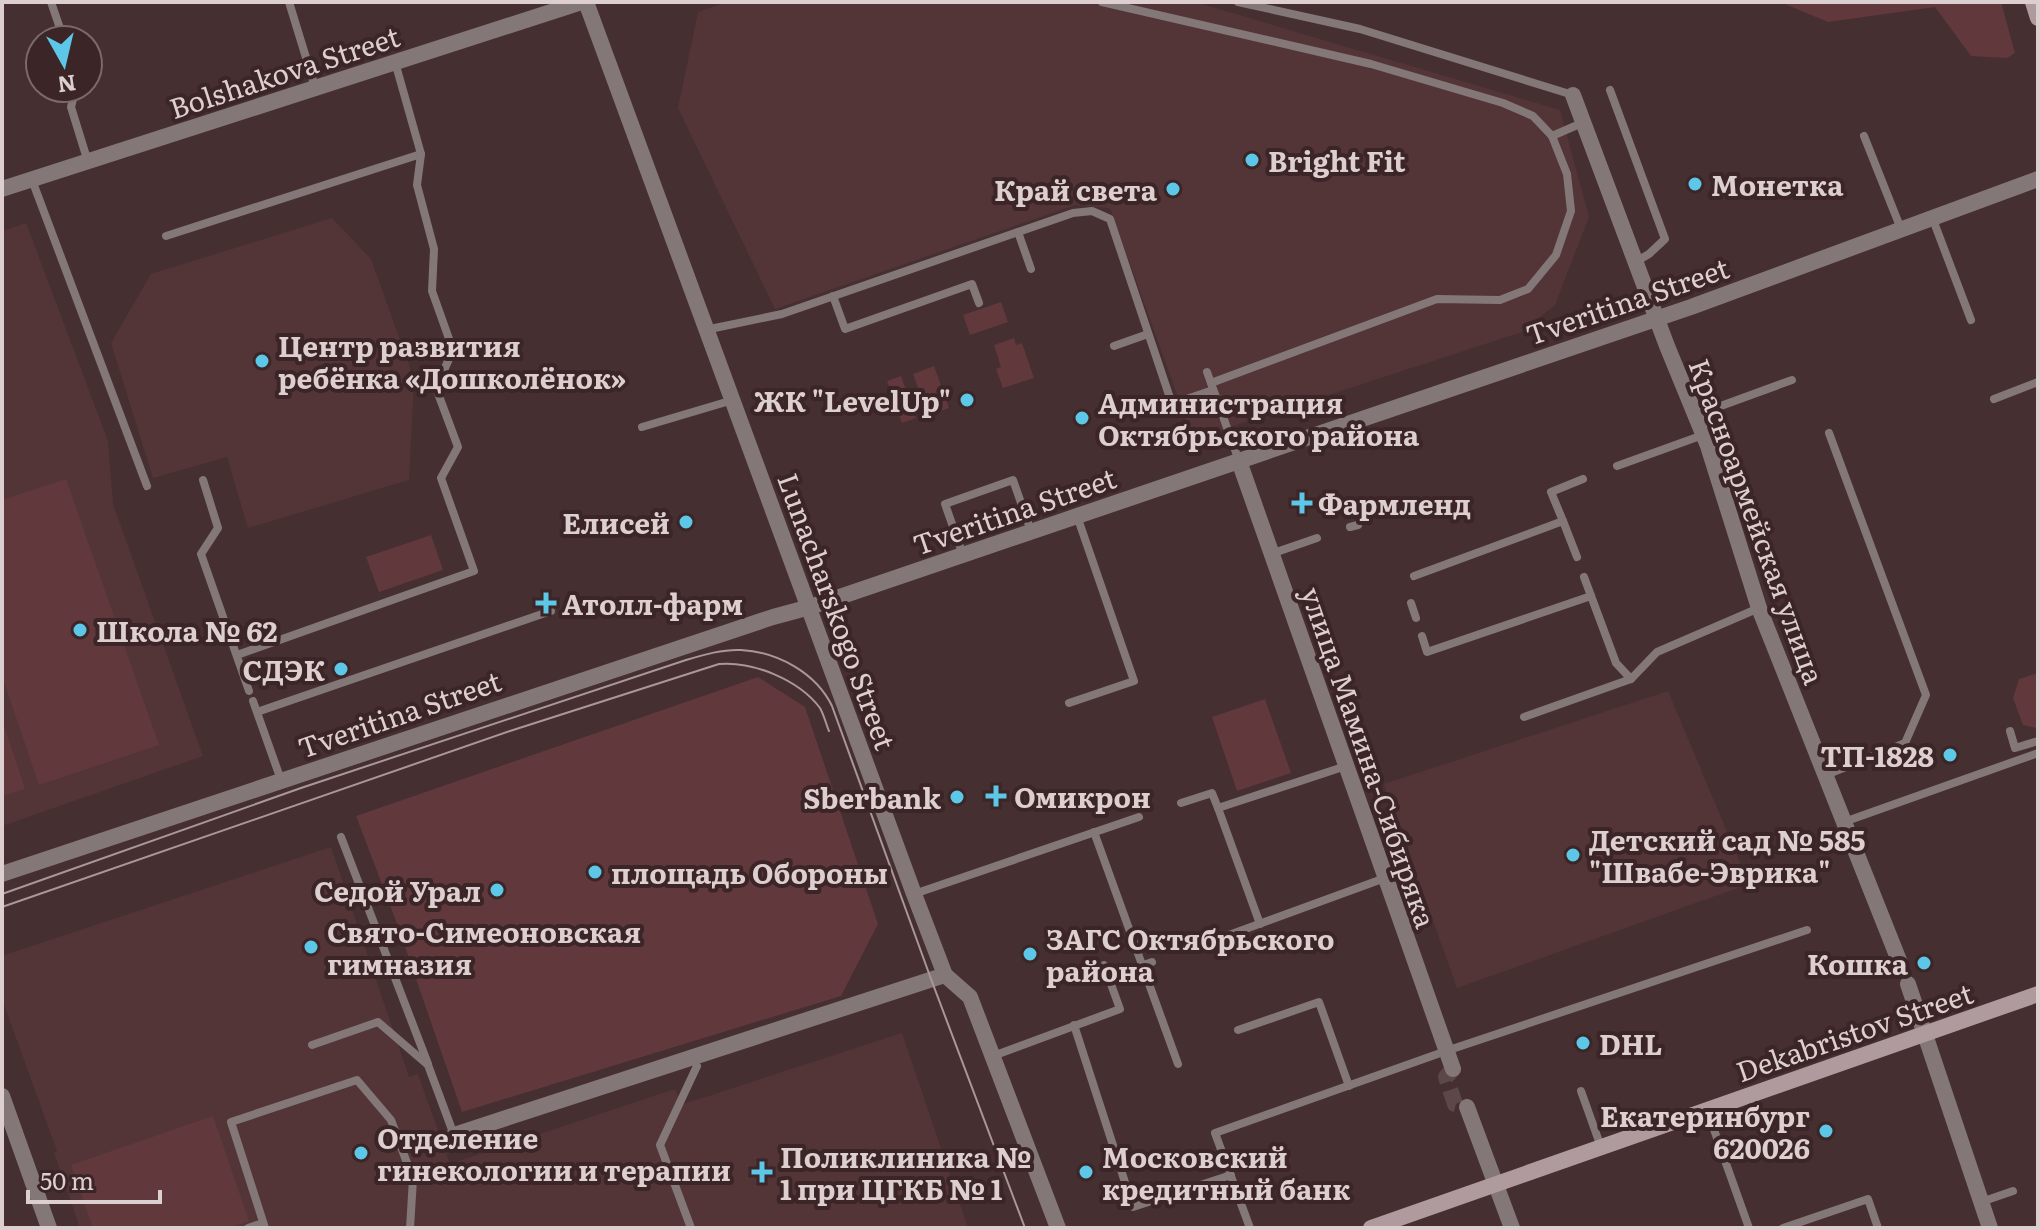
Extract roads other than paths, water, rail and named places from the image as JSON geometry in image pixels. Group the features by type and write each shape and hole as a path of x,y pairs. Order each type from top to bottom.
{"main road":[{"path":"2033,2 2038,18"},
{"name":"Dekabristov Street","path":"1371,1228 2038,994"}],"street":[{"name":"Bolshakova Street","path":"2,189 584,2"},
{"name":"Lunacharskogo Street","path":"584,2 945,975 970,997 1058,1228"},
{"name":"Красноармейская улица","path":"1573,95 1704,434 1759,608 1900,963"},
{"name":"Tveritina Street","path":"2,874 810,607 1239,461 1657,318 2038,179"},
{"name":"улица Мамина-Сибиряка","path":"1239,461 1453,1069"},
{"path":"454,1135 945,975"},
{"path":"1908,984 1990,1228"},
{"path":"2,1096 49,1228"},
{"path":"1467,1107 1512,1228"}],"lane":[{"path":"51,2 59,24"},
{"path":"289,2 315,87"},
{"path":"705,330 782,314 1073,213 1092,211 1110,219 1172,404 1437,299 1500,300 1528,289 1556,255 1571,211 1567,174 1552,136 1533,116 1488,99 1371,64 1102,2"},
{"path":"1238,2 1360,29 1573,95"},
{"path":"237,655 474,571 441,478 458,447 436,388 453,350 432,291 434,249 417,185 421,154 395,62"},
{"path":"1610,90 1665,239 1637,261"},
{"path":"72,104 88,162"},
{"path":"1552,136 1582,123"},
{"path":"1864,136 1901,229"},
{"path":"166,236 421,154"},
{"path":"31,179 147,486"},
{"path":"1932,217 1971,320"},
{"path":"1018,232 1031,269"},
{"path":"833,296 845,329 972,284 979,303"},
{"path":"1114,346 1148,334"},
{"path":"1207,372 1239,461"},
{"path":"1696,415 1792,380"},
{"path":"1994,399 2038,382"},
{"path":"642,427 733,400"},
{"path":"1825,775 1905,743 1926,695 1829,433"},
{"path":"1617,466 1704,434"},
{"path":"1577,557 1551,492 1583,479"},
{"path":"203,480 218,528 201,554 249,691"},
{"path":"963,555 945,504 1013,480 1031,532"},
{"path":"1069,703 1134,681 1077,516"},
{"path":"1414,576 1563,521"},
{"path":"1271,554 1317,538"},
{"path":"1584,577 1616,663 1631,679"},
{"path":"1422,636 1427,652 1591,596"},
{"path":"1411,603 1416,618"},
{"path":"1524,717 1631,679 1657,652 1759,608"},
{"path":"257,712 551,611"},
{"path":"253,701 281,780"},
{"path":"2010,731 2015,748 2038,741"},
{"path":"1844,822 2038,753"},
{"path":"1218,808 1346,766"},
{"path":"1181,803 1212,793 1260,924"},
{"path":"914,894 1139,817"},
{"path":"1094,832 1178,1064"},
{"path":"341,837 454,1135 403,1150"},
{"path":"1196,947 1385,878"},
{"path":"1250,1228 1215,1133 1446,1051 1807,930"},
{"path":"1129,970 1152,962"},
{"path":"992,1057 1120,1009 1104,965"},
{"path":"1238,1030 1319,1002 1349,1086"},
{"path":"312,1045 378,1022 428,1065"},
{"path":"1074,1025 1133,1207 1231,1175"},
{"path":"691,1228 660,1145 697,1066"},
{"path":"248,1228 264,1225 231,1122 357,1080 391,1120 403,1150 413,1179 410,1228"},
{"path":"1581,1091 1601,1147"},
{"path":"1707,1110 1749,1228"},
{"path":"1981,1202 2013,1191"},
{"path":"1783,1228 1868,1199 1878,1228"}],"tunnel":[{"path":"1453,1069 1446,1077 1455,1104 1467,1107"}],"tram line":[{"path":"2,894 301,788 686,660 734,650 769,655 806,674 832,706 1025,1228"},
{"path":"2,907 510,731 719,664 760,669 788,681 820,708 829,731"}],"place":[{"name":"Bright Fit","path":"1252,160"},
{"name":"Монетка","path":"1695,184"},
{"name":"Край света","path":"1173,189"},
{"name":"Центр развития ребёнка «Дошколёнок»","path":"262,361"},
{"name":"ЖК \"LevelUp\"","path":"967,400"},
{"name":"Администрация Октябрьского района","path":"1082,418"},
{"name":"Фармленд","path":"1302,503"},
{"name":"Елисей","path":"686,522"},
{"name":"Атолл-фарм","path":"546,603"},
{"name":"Школа № 62","path":"80,630"},
{"name":"СДЭК","path":"341,669"},
{"name":"ТП-1828","path":"1950,755"},
{"name":"Омикрон","path":"996,796"},
{"name":"Sberbank","path":"957,797"},
{"name":"Детский сад № 585 \"Швабе-Эврика\"","path":"1573,855"},
{"name":"площадь Обороны","path":"595,872"},
{"name":"Седой Урал","path":"497,890"},
{"name":"Свято-Симеоновская гимназия","path":"311,947"},
{"name":"ЗАГС Октябрьского района","path":"1030,954"},
{"name":"Кошка","path":"1924,963"},
{"name":"DHL","path":"1583,1043"},
{"name":"Екатеринбург 620026","path":"1826,1131"},
{"name":"Отделение гинекологии и терапии","path":"361,1153"},
{"name":"Поликлиника № 1 при ЦГКБ № 1","path":"762,1172"},
{"name":"Московский кредитный банк","path":"1086,1172"}]}
